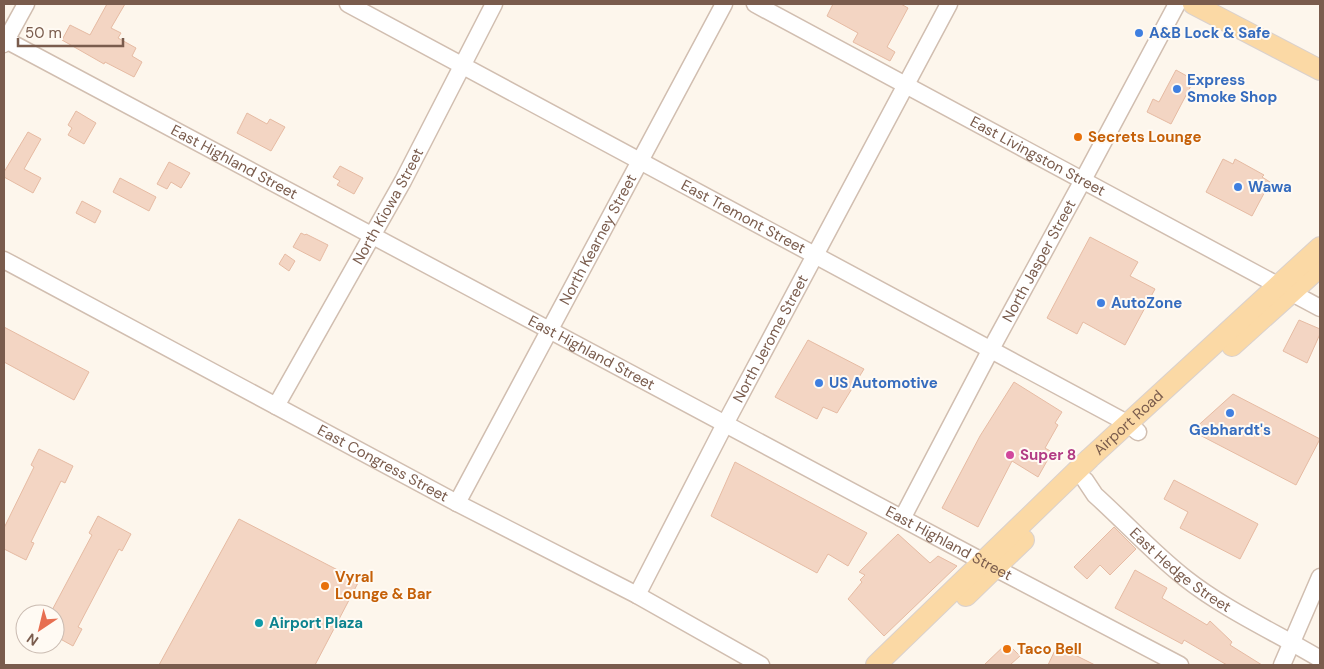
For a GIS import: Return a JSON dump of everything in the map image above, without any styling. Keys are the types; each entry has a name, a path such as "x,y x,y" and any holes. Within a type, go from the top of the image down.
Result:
{"main road":[{"path":"1193,4 1320,70"},
{"name":"Airport Road","path":"895,665 988,565 1133,427 1285,289 1320,247"},
{"name":"Airport Road","path":"1285,289 1320,267"},
{"name":"Airport Road","path":"876,665 1086,480 1133,427"}],"street":[{"path":"4,41 26,4"},
{"name":"East Tremont Street","path":"348,4 991,348 1133,427"},
{"name":"North Kiowa Street","path":"276,406 403,181 494,4"},
{"name":"North Kearney Street","path":"458,503 724,4"},
{"name":"East Livingston Street","path":"755,4 1320,308"},
{"name":"North Jerome Street","path":"636,595 949,4"},
{"name":"North Jasper Street","path":"901,518 1177,4"},
{"name":"East Highland Street","path":"4,41 372,235 988,565 1180,665"},
{"name":"East Congress Street","path":"4,260 458,503 636,595 761,665"},
{"name":"East Hedge Street","path":"1086,480 1095,495 1185,578 1248,619 1292,642"},
{"path":"1282,665 1320,577"},
{"path":"1292,642 1320,659"}],"building":[{"path":"107,4 125,4 111,28 121,33 118,38 136,48 132,56 142,62 134,77 105,62 104,64 62,40 70,25 90,35"},
{"path":"833,4 901,4 908,8 887,47 895,52 890,61 853,42 858,33 827,16"},
{"name":"Express Smoke Shop","path":"1176,70 1194,80 1171,124 1147,112 1153,99 1159,102"},
{"path":"76,111 96,123 84,144 68,135 72,128 68,125"},
{"path":"247,113 267,124 270,119 285,127 271,151 237,133"},
{"path":"28,132 41,139 24,169 41,178 33,193 4,177 4,172"},
{"name":"Wawa","path":"1223,159 1233,164 1235,159 1264,175 1262,177 1270,182 1252,216 1206,192"},
{"path":"169,162 190,173 181,188 171,182 167,189 157,184"},
{"path":"340,166 363,178 354,194 337,185 340,181 333,177"},
{"path":"120,178 156,197 149,211 113,192"},
{"path":"82,201 101,211 95,223 76,213"},
{"path":"301,233 328,245 320,261 293,247"},
{"name":"AutoZone","path":"1090,237 1138,262 1130,276 1155,289 1125,345 1083,322 1077,334 1047,318"},
{"path":"285,254 295,261 289,271 279,264"},
{"path":"1299,320 1320,329 1320,334 1307,363 1283,351"},
{"path":"4,327 89,372 74,400 4,362"},
{"name":"US Automotive","path":"808,340 864,369 837,413 823,407 817,419 775,397"},
{"name":"Super 8","path":"1014,382 1062,412 1055,423 1058,425 1045,448 1052,452 1038,477 1012,461 978,527 942,508 980,436"},
{"path":"1233,394 1320,439 1296,485 1192,431"},
{"path":"39,449 73,466 65,483 61,481 31,542 34,543 26,560 4,549 4,528 34,467 31,465"},
{"path":"735,462 867,533 848,566 828,554 817,573 711,516"},
{"path":"1174,480 1258,524 1240,559 1180,528 1188,512 1164,499"},
{"path":"98,516 131,534 122,551 119,549 78,627 82,629 73,646 65,642 65,604 55,604 92,535 89,533"},
{"name":"Airport Plaza","path":"239,519 359,581 315,665 159,665"},
{"path":"1114,527 1136,549 1110,575 1100,565 1087,579 1074,567"},
{"path":"898,534 930,563 938,556 957,566 884,636 848,599 862,582 860,580 865,575 859,572"},
{"path":"1135,570 1167,588 1162,598 1207,625 1210,621 1232,642 1230,645 1262,665 1227,665 1184,640 1182,644 1115,608"},
{"name":"Taco Bell","path":"1007,643 1020,656 1010,665 984,665"},
{"path":"1057,646 1095,665 1048,665"}],"place":[{"name":"A&B Lock & Safe","path":"1139,33"},
{"name":"Express Smoke Shop","path":"1177,89"},
{"name":"Secrets Lounge","path":"1078,137"},
{"name":"Wawa","path":"1238,187"},
{"name":"AutoZone","path":"1101,303"},
{"name":"US Automotive","path":"819,383"},
{"name":"Gebhardt's","path":"1230,413"},
{"name":"Super 8","path":"1010,455"},
{"name":"Vyral Lounge & Bar","path":"325,586"},
{"name":"Airport Plaza","path":"259,623"},
{"name":"Taco Bell","path":"1007,649"}]}
